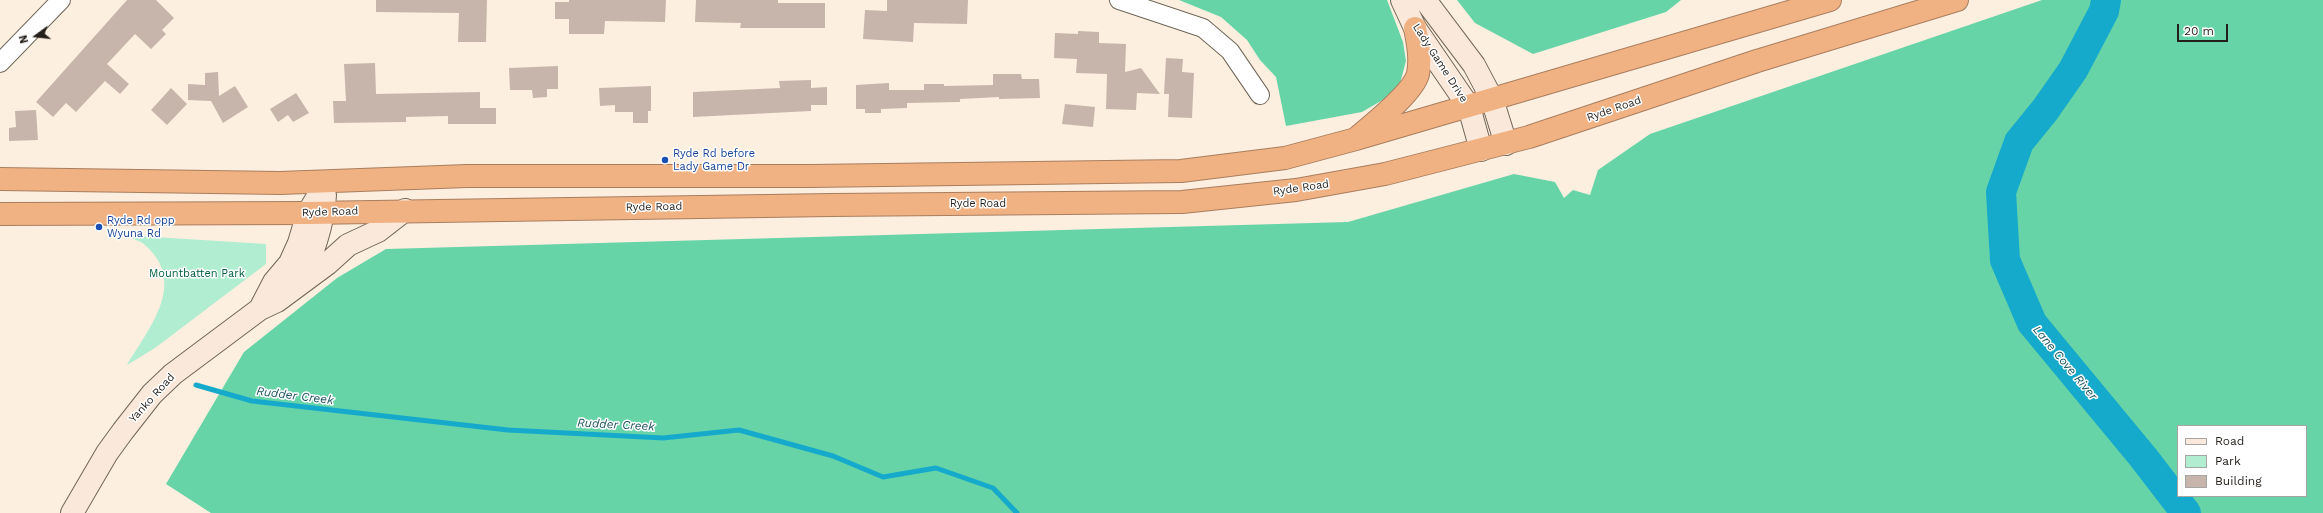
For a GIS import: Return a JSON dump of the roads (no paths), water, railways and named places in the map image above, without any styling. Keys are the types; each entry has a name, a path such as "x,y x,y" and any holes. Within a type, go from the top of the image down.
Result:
{"highway":[{"path":"0,179 326,183 468,176 811,176 1181,171 1285,158 1469,107 1830,0"},
{"name":"Ryde Road","path":"0,214 316,213 405,210 1182,202 1296,190 1385,174 1506,144 1757,61 1957,0"},
{"path":"1356,139 1412,88 1418,74 1419,50 1416,28"}],"main road":[{"name":"Lady Game Drive","path":"1402,0 1416,28 1469,107 1481,150"},
{"name":"Lady Game Drive","path":"1424,0 1474,65 1492,99 1506,144"},
{"name":"Yanko Road","path":"260,309 274,282 290,263 299,243 316,213 326,183"},
{"name":"Yanko Road","path":"72,513 107,453 152,394 195,355 260,309 277,301 327,264 348,244 378,232 405,210"},
{"name":"Yanko Road","path":"300,284 318,242 316,213"}],"street":[{"path":"0,63 61,0"},
{"path":"1119,0 1203,28 1230,51 1260,94"}],"waterway":[{"name":"Lane Cove River","path":"2106,0 2104,11 2073,70 2045,110 2019,142 2001,192 2005,260 2032,323 2143,457 2186,513"},
{"name":"Rudder Creek","path":"196,385 252,401 508,430 663,438 739,430 833,456 883,477 936,468 993,488 1017,513"}],"place":[{"name":"Ryde Rd before Lady Game Dr","path":"665,160"},
{"name":"Ryde Rd opp Wyuna Rd","path":"99,227"}],"park label":[{"name":"Mountbatten Park","path":"197,274"}]}
